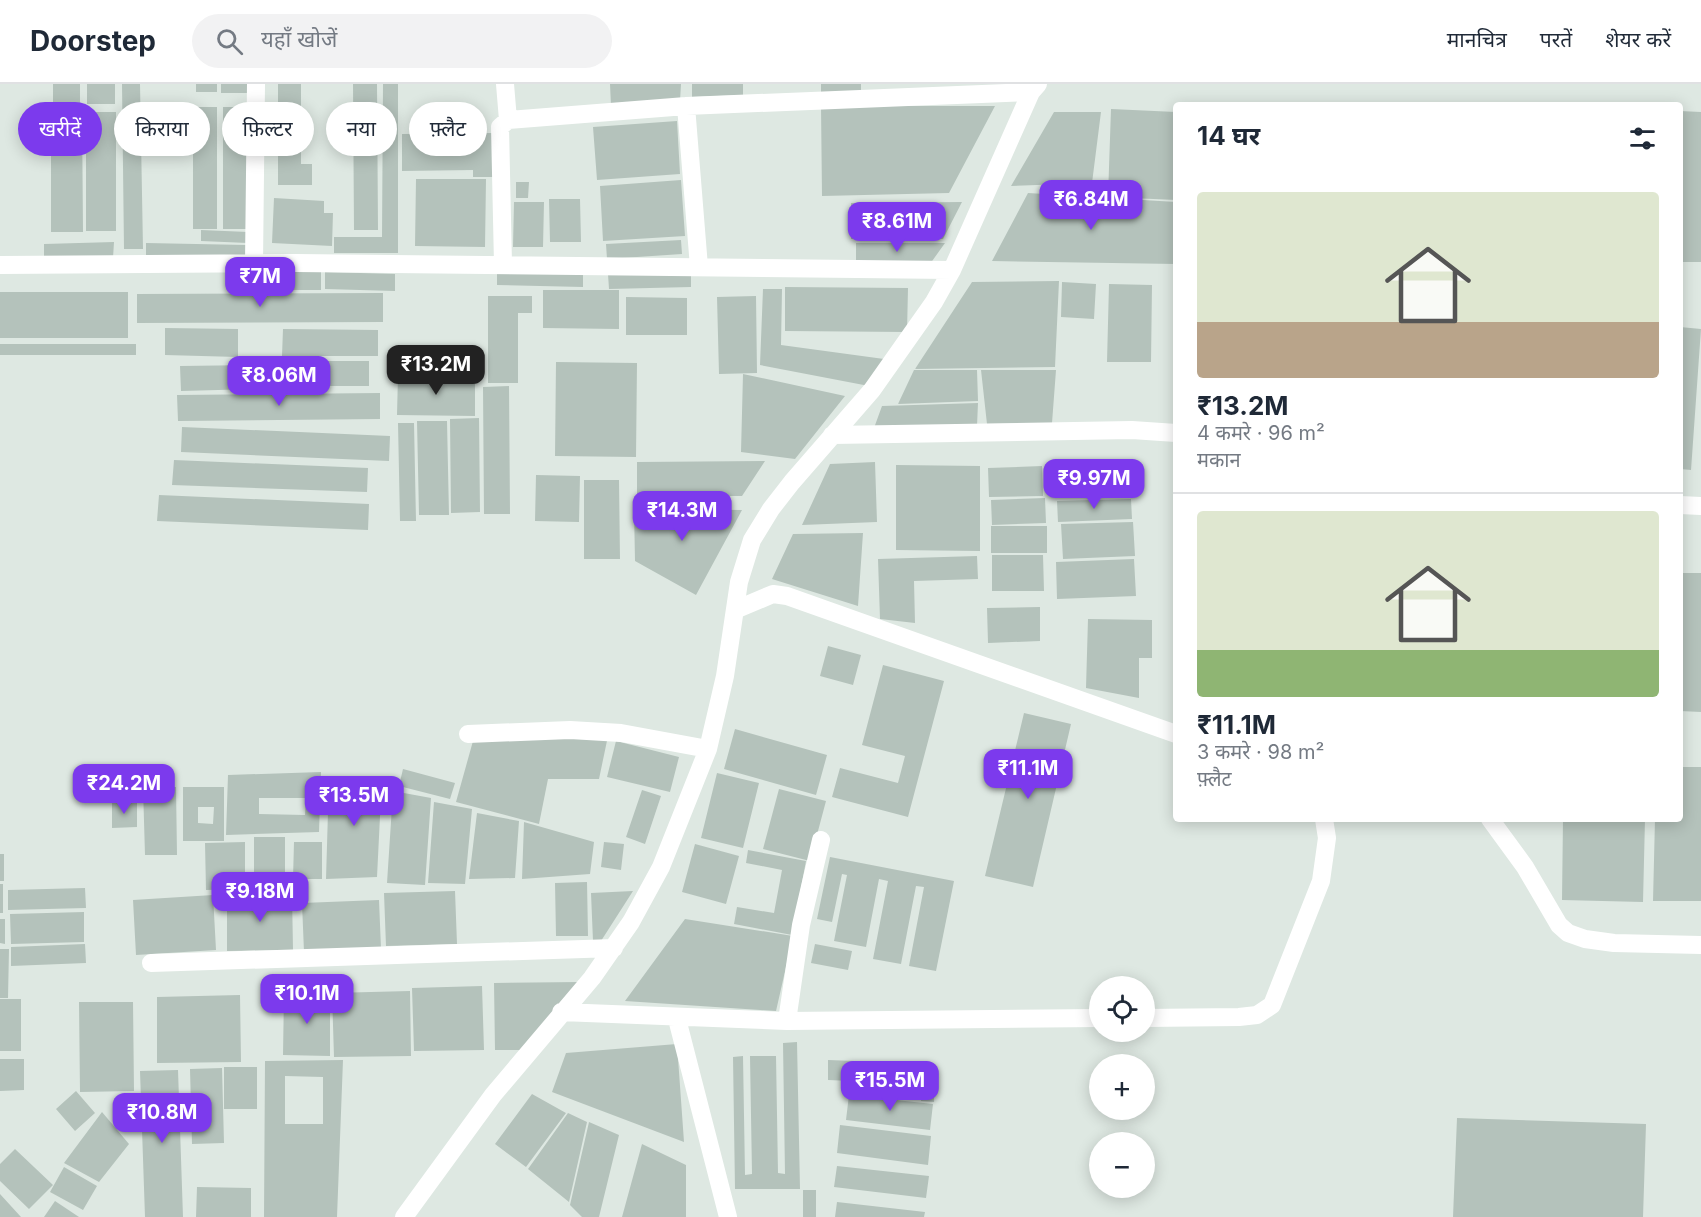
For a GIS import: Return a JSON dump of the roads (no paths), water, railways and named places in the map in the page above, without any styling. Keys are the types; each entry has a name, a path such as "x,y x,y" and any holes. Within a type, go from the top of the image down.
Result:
{"street":[{"path":"254,263 256,84"},
{"path":"505,84 507,120"},
{"path":"404,1217 493,1095 592,978 614,948 661,867 708,749 725,676 743,561 752,540 771,509 872,390 934,302 952,270 1034,88 686,106 507,120 500,127 502,264"},
{"path":"686,106 699,267"},
{"path":"0,265 502,264 952,270"},
{"path":"832,435 1085,430 1173,433"},
{"path":"1683,505 1701,506"},
{"path":"735,610 773,594 787,596 1173,733"},
{"path":"468,734 570,730 621,733 708,749"},
{"path":"1155,1018 1239,1017 1257,1015 1272,1005 1321,881 1327,838 1324,822"},
{"path":"1492,822 1525,867 1559,925 1568,933 1585,939 1614,943 1701,945"},
{"path":"787,1021 801,925 821,840"},
{"path":"151,963 614,948"},
{"path":"561,1012 677,1019 787,1021 1089,1018"},
{"path":"677,1019 728,1217"}]}
